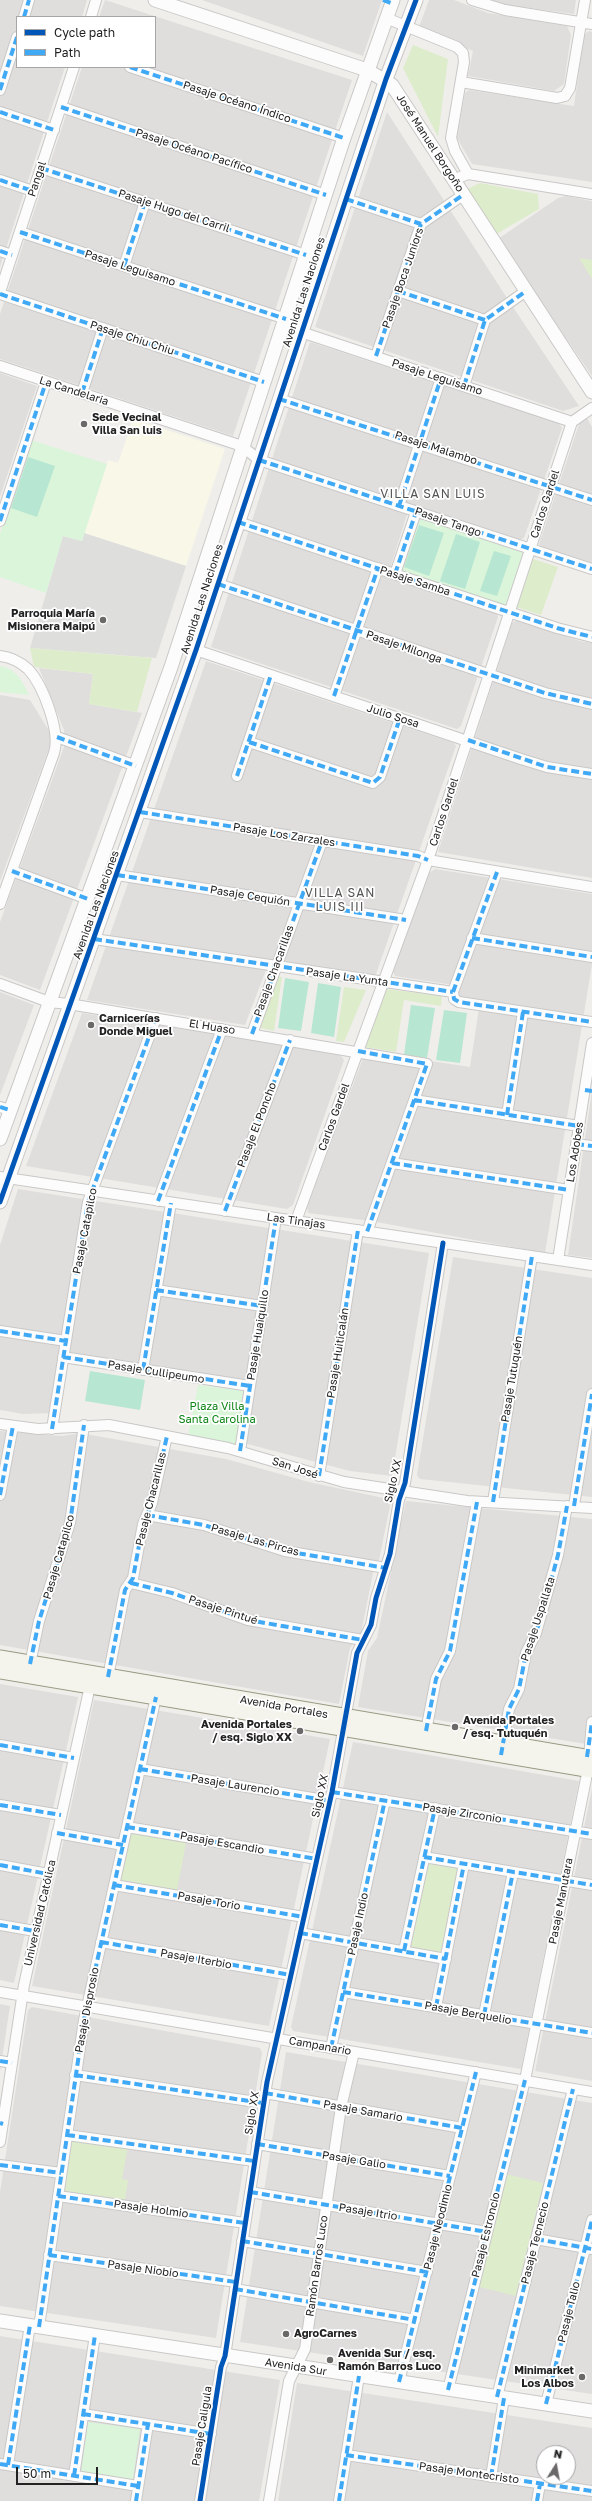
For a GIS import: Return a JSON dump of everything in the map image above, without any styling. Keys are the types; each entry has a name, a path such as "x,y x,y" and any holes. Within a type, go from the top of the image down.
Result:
{"main road":[{"name":"Avenida Portales","path":"0,1658 108,1677 345,1723 426,1731 502,1749"},
{"name":"Avenida Portales","path":"0,1671 156,1697 345,1723 590,1763"}],"street":[{"path":"24,16 29,0"},
{"path":"91,16 96,0"},
{"name":"José Manuel Borgoño","path":"155,0 367,70 386,79 398,92 453,180 592,392"},
{"name":"Avenida Las Naciones","path":"0,1202 4,1178 70,1004 140,812 196,650 386,79 416,0"},
{"path":"472,0 505,10 592,24"},
{"path":"461,82 556,98 566,96 570,88 585,0"},
{"name":"Avenida Las Naciones","path":"0,1139 5,1108 49,1002 88,899 171,667 242,446 286,319 344,138 386,18 389,1"},
{"path":"386,18 460,50 464,58 451,138 455,151 468,174"},
{"path":"0,90 16,41"},
{"name":"Pangal","path":"0,293 74,68"},
{"name":"Pasaje Océano Índico","path":"133,68 344,138"},
{"name":"Pasaje Océano Pacífico","path":"61,107 326,194"},
{"path":"0,112 54,130"},
{"name":"Pasaje Hugo del Carril","path":"41,168 306,255"},
{"path":"453,180 468,174 592,194"},
{"path":"0,180 33,191"},
{"name":"Pasaje Boca Juniors","path":"376,356 421,224 464,195"},
{"path":"346,199 421,224"},
{"path":"124,266 145,202"},
{"name":"Pasaje Leguisamo","path":"20,232 286,319"},
{"path":"0,251 12,255"},
{"path":"398,291 485,320"},
{"path":"464,386 485,320 526,291"},
{"name":"Pasaje Chiu Chiu","path":"0,293 264,382"},
{"path":"82,393 103,328"},
{"name":"Pasaje Leguisamo","path":"302,332 572,422"},
{"name":"La Candelaria","path":"0,366 242,446 259,460"},
{"path":"399,506 441,378"},
{"path":"0,520 46,382"},
{"name":"Pasaje Malambo","path":"279,398 592,500"},
{"path":"572,422 592,408"},
{"name":"Carlos Gardel","path":"296,1221 428,860 572,422"},
{"name":"Pasaje Tango","path":"259,460 530,550 592,569"},
{"path":"394,574 416,512"},
{"name":"Pasaje Samba","path":"238,522 510,612 592,637"},
{"path":"334,696 378,568"},
{"name":"Pasaje Milonga","path":"218,584 489,675 563,698 592,704"},
{"name":"Julio Sosa","path":"196,650 547,767 592,774"},
{"path":"0,656 22,665 35,679 54,723 57,738 54,754 0,904"},
{"path":"237,776 272,675"},
{"path":"249,742 370,782 376,782 400,718"},
{"path":"57,738 136,766"},
{"name":"Pasaje Los Zarzales","path":"140,812 418,856 428,860 592,887"},
{"name":"Pasaje Chacarillas","path":"252,1034 322,841"},
{"path":"12,871 88,899"},
{"path":"496,872 453,992 454,999 459,1002 592,1022"},
{"name":"Pasaje Cequión","path":"117,876 406,920"},
{"path":"472,938 592,957"},
{"name":"Pasaje La Yunta","path":"94,939 453,992"},
{"name":"El Huaso","path":"0,984 49,1002 70,1004 358,1051 427,1064"},
{"path":"507,1115 523,1012"},
{"name":"Pasaje Catapilco","path":"52,1428 91,1191 156,1018"},
{"path":"158,1201 222,1029"},
{"name":"Pasaje El Poncho","path":"224,1211 290,1040"},
{"name":"Los Adobes","path":"558,1260 579,1126 588,1090 592,1043"},
{"name":"Pasaje Huiticalán","path":"319,1476 362,1231 392,1162 427,1064"},
{"path":"414,1100 579,1126"},
{"path":"576,1144 592,1146"},
{"path":"392,1162 569,1190"},
{"name":"Las Tinajas","path":"4,1178 592,1265"},
{"path":"143,1370 171,1203"},
{"name":"Pasaje Huaiquillo","path":"240,1452 276,1218"},
{"name":"Siglo XX","path":"225,2356 264,2098 331,1796 357,1654 371,1625 376,1598 386,1568 402,1491 443,1243"},
{"name":"Pasaje Tutuquén","path":"493,1502 532,1256"},
{"path":"156,1290 262,1306"},
{"path":"0,1331 66,1341"},
{"name":"Pasaje Cullipeumo","path":"63,1357 250,1386"},
{"name":"Pasaje Uspallata","path":"502,1749 509,1709 519,1689 526,1653 536,1633 571,1506 592,1394"},
{"name":"San José","path":"0,1424 52,1428 84,1425 109,1425 240,1452 319,1476 402,1491 477,1502 592,1508"},
{"name":"Pasaje Catapilco","path":"30,1664 38,1626 70,1523 84,1425"},
{"path":"0,1495 13,1426"},
{"name":"Pasaje Chacarillas","path":"108,1677 124,1590 131,1583 143,1524 147,1515 167,1436"},
{"path":"426,1731 436,1679 450,1651 477,1502"},
{"name":"Pasaje Las Pircas","path":"147,1515 204,1525 285,1550 386,1568"},
{"name":"Pasaje Pintué","path":"131,1583 172,1593 248,1620 363,1640"},
{"name":"Universidad Católica","path":"0,2142 1,2123 22,1996 35,1931 90,1686"},
{"name":"Pasaje Disprosio","path":"4,2464 49,2255 87,2006 156,1697"},
{"name":"Pasaje Manutara","path":"525,2080 590,1763 592,1722"},
{"path":"0,1745 74,1758"},
{"name":"Pasaje Laurencio","path":"140,1769 331,1796"},
{"name":"Pasaje Zirconio","path":"331,1796 385,1800 592,1834"},
{"name":"Pasaje Indio","path":"331,2048 385,1800"},
{"path":"0,1805 61,1816"},
{"path":"404,1951 435,1808"},
{"name":"Pasaje Escandio","path":"127,1827 317,1859"},
{"path":"57,1833 123,1845"},
{"path":"424,1857 592,1885"},
{"path":"436,2007 464,1864"},
{"path":"0,1865 48,1874"},
{"path":"484,2015 513,1872"},
{"name":"Pasaje Torio","path":"114,1885 304,1918"},
{"path":"0,1925 35,1931"},
{"path":"300,1933 446,1959"},
{"name":"Pasaje Iterbio","path":"101,1942 291,1975"},
{"name":"Campanario","path":"0,1992 592,2092"},
{"name":"Pasaje Berquelio","path":"343,1992 592,2032"},
{"name":"Ramón Barros Luco","path":"269,2501 287,2389 304,2349 341,2107 354,2052"},
{"path":"0,2061 12,2063"},
{"name":"Pasaje Neodimio","path":"399,2382 476,2072"},
{"name":"Pasaje Samario","path":"76,2075 341,2107 462,2128"},
{"name":"Pasaje Estroncio","path":"448,2390 525,2080"},
{"name":"Pasaje Tecnecio","path":"492,2477 501,2398 536,2239 573,2088"},
{"path":"67,2135 254,2162"},
{"name":"Pasaje Galio","path":"257,2144 450,2176"},
{"path":"0,2164 61,2173"},
{"name":"Pasaje Itrio","path":"250,2192 487,2232"},
{"name":"Pasaje Holmio","path":"58,2196 245,2223"},
{"name":"Pasaje Talio","path":"546,2404 588,2249 592,2220"},
{"path":"536,2239 588,2249"},
{"path":"242,2241 427,2272"},
{"name":"Pasaje Niobio","path":"49,2255 236,2286 311,2302 415,2320"},
{"name":"Avenida Sur","path":"0,2321 592,2411"},
{"path":"74,2476 96,2335"},
{"name":"Pasaje Caligula","path":"200,2501 221,2367 225,2356"},
{"path":"339,2501 359,2376"},
{"path":"84,2414 210,2434"},
{"path":"136,2501 148,2424"},
{"name":"Pasaje Montecristo","path":"346,2455 536,2483"},
{"path":"4,2464 138,2486"},
{"path":"537,2501 540,2485"},
{"name":"Pasaje Montecristo","path":"547,2485 592,2491"}],"shaded area":[{"path":"0,0 87,0 82,16 16,16 16,68 65,68 0,267"},
{"path":"105,0 154,16 99,16"},
{"path":"202,0 382,0 363,56"},
{"path":"429,0 454,0 488,13 567,26 571,35 564,84 554,91 468,76 473,51 419,27"},
{"path":"490,0 576,0 574,14 500,4"},
{"path":"156,17 352,80 233,436 0,359 0,314 82,68 156,68"},
{"path":"589,31 592,32 592,182 472,164 457,138 465,93 469,90 574,106 584,35"},
{"path":"387,112 505,295 579,406 563,411 315,327"},
{"path":"566,196 592,201 592,376 498,239 558,198"},
{"path":"310,342 559,423 562,428 524,538 518,541 410,505 388,575 497,613 498,617 461,726 457,729 211,647"},
{"path":"0,373 37,386 0,497"},
{"path":"587,418 592,427 592,565 542,550 539,544 579,424"},
{"path":"133,419 225,449 186,566 84,533 108,460 118,463"},
{"name":"Parroquia María Misionera Maipú","path":"84,533 186,566 156,658 30,648 63,536 82,541"},
{"path":"517,620 580,641 592,643 592,878 438,852 512,623"},
{"path":"206,661 454,743 456,746 376,974 370,977 269,962 245,1025 87,1000"},
{"path":"39,668 93,674 89,704 142,713 40,990 0,975 0,922 64,747 64,730"},
{"path":"0,695 30,700 51,734 51,743 0,881"},
{"path":"435,869 592,894 592,964 545,1253 371,1221 308,1213 307,1207 363,1058 428,1069 431,1061 470,1067 480,1002 458,997 457,993 460,986 395,976 393,971 429,873"},
{"path":"0,992 34,1005 0,1095"},
{"path":"82,1013 340,1054 344,1060 293,1205 287,1209 26,1166"},
{"path":"592,1090 592,1258 568,1255"},
{"path":"18,1189 429,1253 392,1476 350,1471 244,1443 253,1381 61,1353 52,1413 23,1414 0,1410 0,1245"},
{"path":"453,1257 592,1278 592,1497 420,1479 417,1475"},
{"path":"0,1431 62,1436 80,1433 226,1459 309,1482 388,1499 390,1506 379,1560 373,1573 361,1633 350,1648 339,1704 0,1645"},
{"path":"406,1501 592,1519 592,1745 358,1707 368,1651 377,1638"},
{"path":"0,1684 78,1697 14,1983 0,1980"},
{"path":"94,1700 330,1739 269,2026 32,1986"},
{"path":"353,1742 579,1781 521,2069 293,2031 291,2027"},
{"path":"592,1788 592,2081 535,2071"},
{"path":"0,2004 10,2006 0,2072"},
{"path":"32,2007 260,2048 262,2053 216,2338 0,2306 0,2192 28,2010"},
{"path":"286,2052 592,2103 592,2394 240,2342"},
{"path":"0,2336 280,2380 259,2501 0,2501"},
{"path":"297,2383 592,2428 592,2501 278,2501"}],"green space":[{"path":"413,45 448,59 438,137 403,68"},
{"path":"480,183 538,194 539,209 493,236 465,190"},
{"path":"579,258 592,260 592,279"},
{"path":"31,440 107,464 82,541 63,536 46,593 0,577 0,534"},
{"path":"28,457 55,466 37,517 11,508"},
{"path":"418,517 524,553 505,607 400,572"},
{"path":"419,525 444,533 429,576 404,567"},
{"path":"456,534 480,542 465,589 440,581"},
{"path":"494,551 511,556 497,596 480,591"},
{"path":"533,559 558,567 541,615 516,607"},
{"path":"30,648 152,658 137,712 89,704 93,674 34,667"},
{"path":"0,666 6,667 18,676 29,695 0,692"},
{"path":"276,976 282,977 274,1031 257,1027"},
{"path":"285,978 309,982 301,1031 278,1028"},
{"path":"318,983 341,987 334,1037 311,1033"},
{"path":"344,987 366,990 344,1042 336,1041"},
{"path":"386,989 442,996 441,1006 404,1000 396,1052 364,1047"},
{"path":"411,1005 435,1008 427,1058 404,1055"},
{"path":"444,1010 467,1013 460,1063 436,1060"},
{"path":"90,1371 145,1380 140,1410 85,1401"},
{"name":"Plaza Villa Santa Carolina","path":"198,1385 245,1391 236,1446 188,1436"},
{"path":"129,1832 186,1843 177,1890 120,1880"},
{"path":"427,1862 459,1868 443,1953 411,1947"},
{"path":"71,2139 128,2147 122,2179 128,2180 125,2200 63,2192"},
{"path":"506,2174 543,2183 516,2296 479,2287"},
{"path":"88,2422 140,2429 133,2480 81,2473"}],"marked path":[{"path":"24,16 29,0"},
{"path":"383,0 391,3"},
{"path":"0,90 16,40"},
{"path":"133,68 344,138"},
{"path":"61,107 326,195"},
{"path":"0,112 54,130"},
{"path":"41,168 306,255"},
{"path":"0,180 33,191"},
{"path":"376,356 421,224 463,195"},
{"path":"346,199 421,224"},
{"path":"124,266 145,202"},
{"path":"20,232 286,319"},
{"path":"0,251 12,255"},
{"path":"398,291 485,320"},
{"path":"464,386 485,320 526,291"},
{"path":"0,294 264,382"},
{"path":"82,393 103,328"},
{"path":"399,506 441,378"},
{"path":"0,521 46,382"},
{"path":"279,399 592,500"},
{"path":"259,460 592,569"},
{"path":"395,574 416,512"},
{"path":"238,522 557,628 592,637"},
{"path":"334,696 378,568"},
{"path":"218,584 545,693 592,704"},
{"path":"237,776 271,675"},
{"path":"249,742 373,783 380,777 400,718"},
{"path":"57,737 136,766"},
{"path":"468,740 547,767 592,774"},
{"path":"140,812 418,856 428,860"},
{"path":"252,1034 322,841"},
{"path":"12,871 88,899"},
{"path":"497,872 453,992 454,999 459,1002 592,1022"},
{"path":"117,875 406,920"},
{"path":"472,938 592,957"},
{"path":"94,939 453,992"},
{"path":"507,1115 523,1012"},
{"path":"52,1429 88,1202 156,1018"},
{"path":"158,1201 222,1029"},
{"path":"225,1211 290,1040"},
{"path":"358,1051 427,1064 367,1232"},
{"path":"585,1090 592,1091"},
{"path":"414,1100 579,1126"},
{"path":"0,1107 10,1110"},
{"path":"576,1144 592,1146"},
{"path":"392,1163 569,1190"},
{"path":"143,1370 171,1203"},
{"path":"240,1451 276,1218"},
{"path":"319,1476 358,1230"},
{"path":"493,1502 532,1256"},
{"path":"156,1290 262,1306"},
{"path":"0,1331 66,1341"},
{"path":"63,1357 250,1386"},
{"path":"574,1506 592,1394"},
{"path":"30,1664 39,1621 70,1523 84,1425"},
{"path":"0,1495 13,1426"},
{"path":"108,1677 125,1590 133,1578 143,1524 152,1503 167,1436"},
{"path":"426,1731 436,1679 450,1651 477,1502"},
{"path":"501,1755 509,1709 519,1689 526,1653 540,1622 558,1555 567,1506"},
{"path":"147,1515 204,1525 285,1551 386,1568"},
{"path":"131,1583 172,1593 248,1620 363,1640"},
{"path":"39,2327 84,2020 156,1697"},
{"path":"587,1757 592,1722"},
{"path":"0,1745 74,1758"},
{"path":"140,1769 330,1801"},
{"path":"332,1792 592,1834"},
{"path":"331,2048 385,1800"},
{"path":"0,1805 61,1815"},
{"path":"404,1951 435,1808"},
{"path":"127,1827 317,1859"},
{"path":"57,1833 123,1845"},
{"path":"424,1857 592,1885"},
{"path":"436,2007 464,1864"},
{"path":"0,1865 48,1874"},
{"path":"484,2015 513,1872"},
{"path":"114,1885 304,1917"},
{"path":"0,1925 35,1931"},
{"path":"300,1933 446,1959"},
{"path":"101,1942 291,1975"},
{"path":"343,1992 592,2033"},
{"path":"0,2061 12,2063"},
{"path":"399,2382 476,2072"},
{"path":"75,2075 263,2103"},
{"path":"448,2390 525,2080"},
{"path":"497,2397 573,2089"},
{"path":"265,2093 462,2128"},
{"path":"67,2135 254,2161"},
{"path":"257,2144 450,2176"},
{"path":"0,2165 61,2173"},
{"path":"250,2192 487,2232"},
{"path":"58,2196 245,2223"},
{"path":"546,2404 592,2220"},
{"path":"536,2239 592,2249"},
{"path":"242,2241 427,2272"},
{"path":"49,2255 236,2282"},
{"path":"235,2289 415,2320"},
{"path":"8,2465 30,2325"},
{"path":"74,2476 95,2335"},
{"path":"339,2501 359,2376"},
{"path":"491,2477 504,2398"},
{"path":"83,2414 211,2434"},
{"path":"136,2501 148,2424"},
{"path":"346,2455 592,2491"},
{"path":"0,2464 138,2486"},
{"path":"537,2501 540,2485"}],"cycle path":[{"path":"0,1202 196,650 386,79 416,0"},
{"path":"200,2501 221,2367 225,2356 267,2082 332,1792 357,1653 371,1625 376,1598 390,1554 399,1500 405,1483 443,1243"}],"place":[{"name":"Sede Vecinal Villa San luis","path":"84,424"},
{"name":"Parroquia María Misionera Maipú","path":"103,620"},
{"name":"Carnicerías Donde Miguel","path":"91,1025"},
{"name":"Avenida Portales / esq. Tutuquén","path":"455,1727"},
{"name":"Avenida Portales / esq. Siglo XX","path":"300,1731"},
{"name":"AgroCarnes","path":"286,2334"},
{"name":"Avenida Sur / esq. Ramón Barros Luco","path":"330,2360"},
{"name":"Minimarket Los Albos","path":"582,2377"}],"district":[{"name":"VILLA SAN LUIS","path":"433,494"},
{"name":"VILLA SAN LUIS III","path":"340,900"}]}
